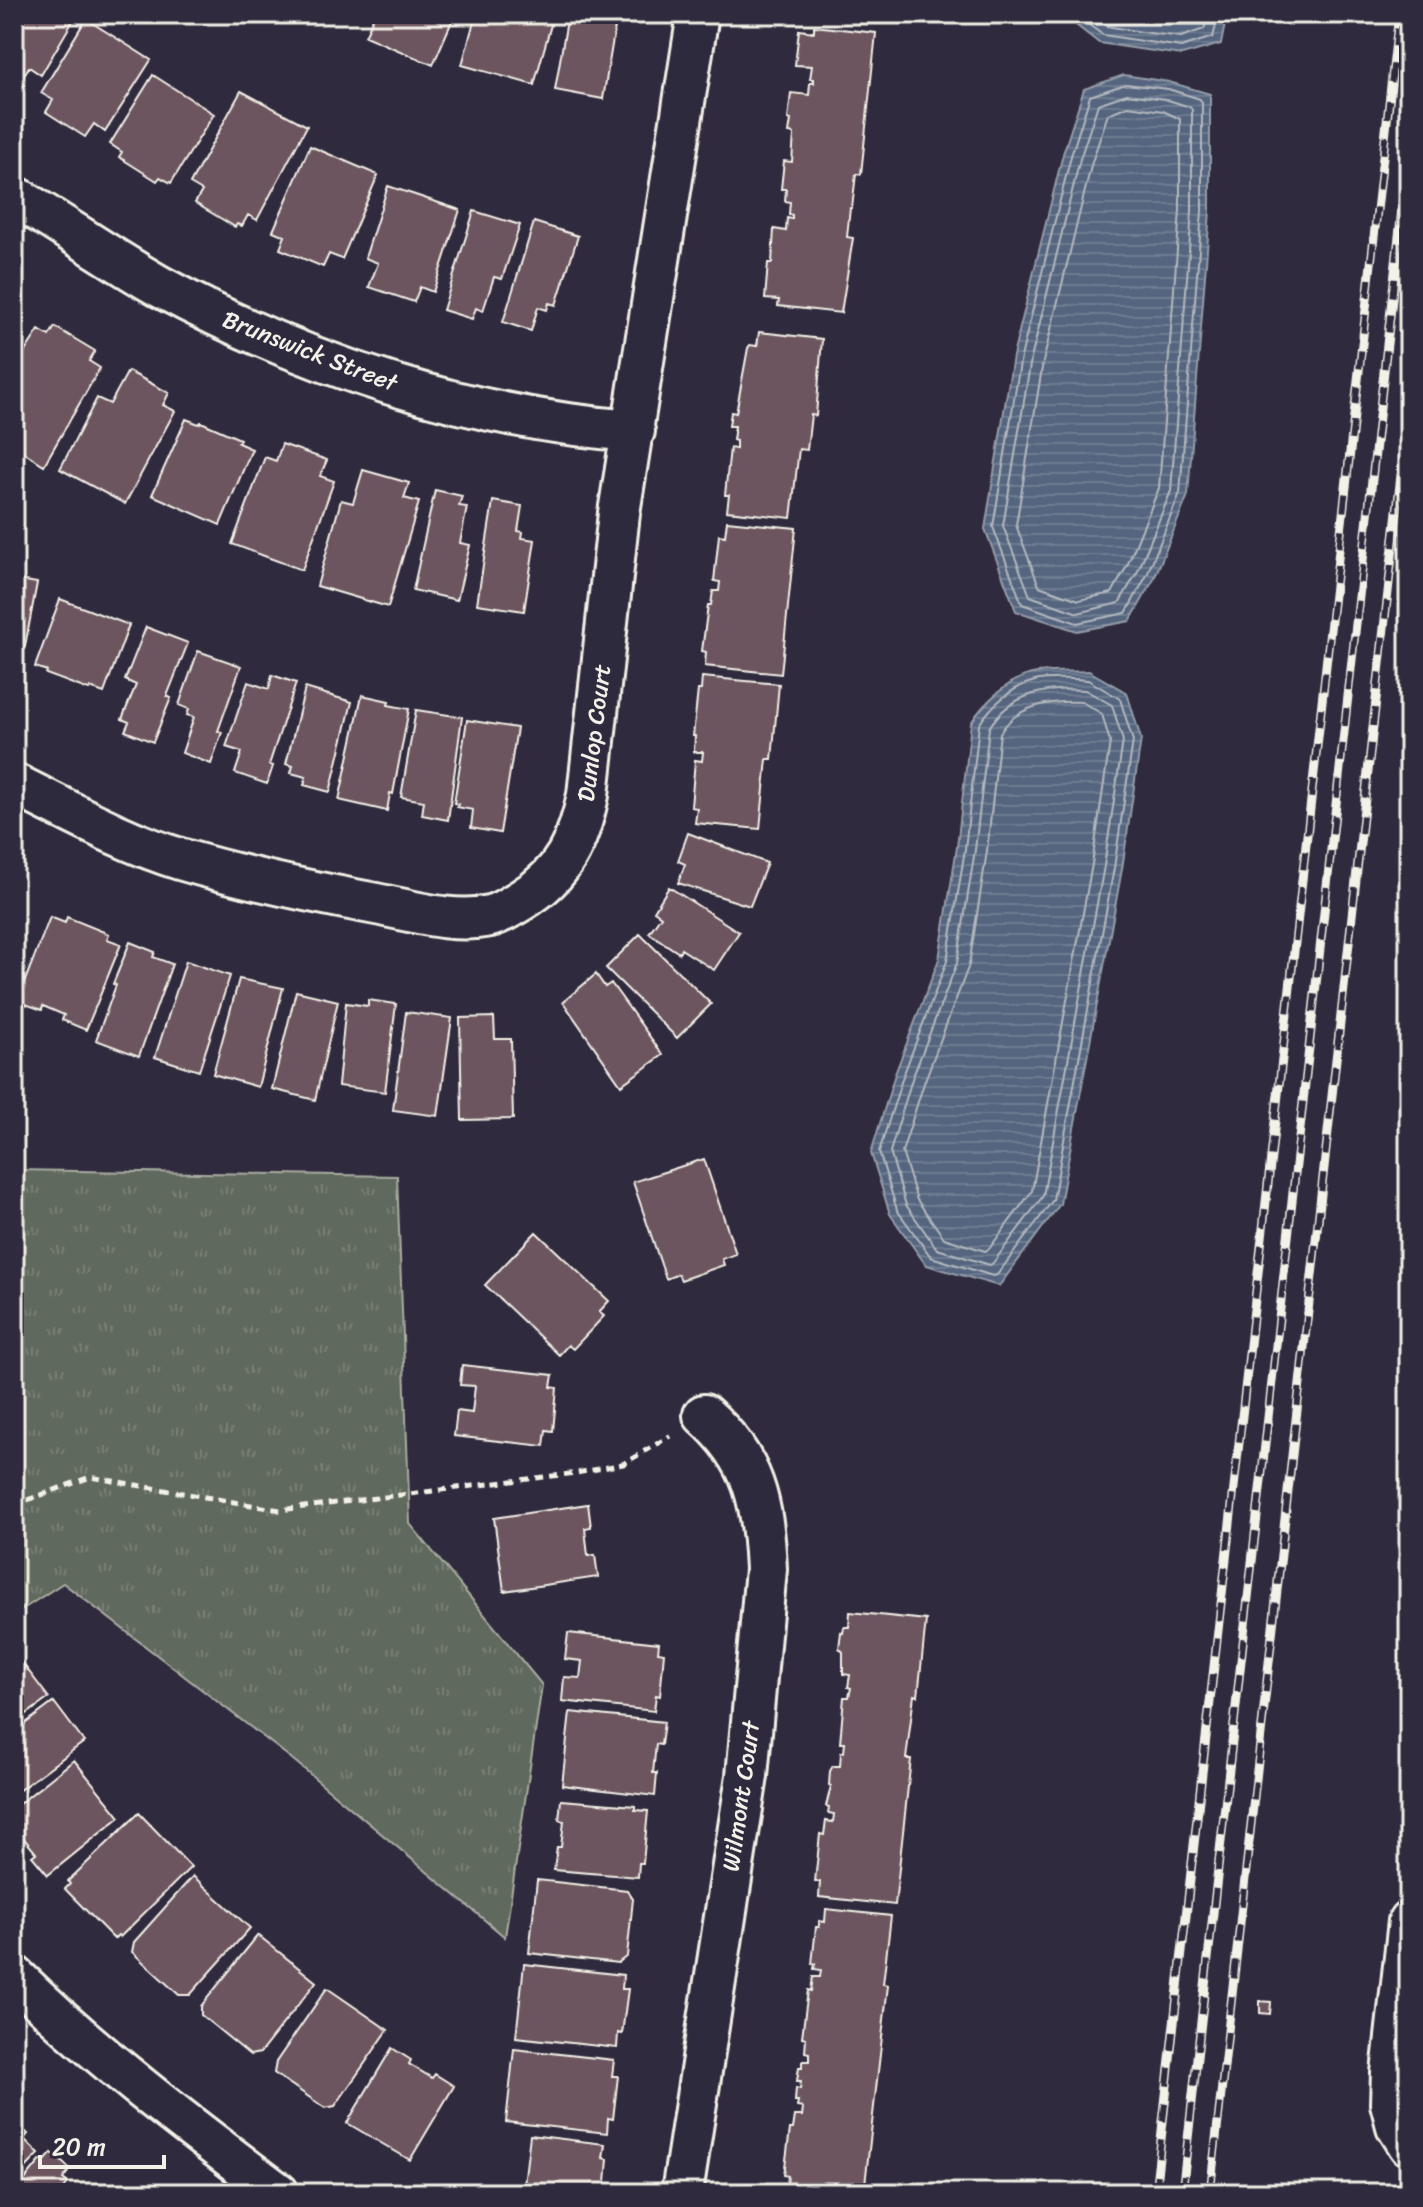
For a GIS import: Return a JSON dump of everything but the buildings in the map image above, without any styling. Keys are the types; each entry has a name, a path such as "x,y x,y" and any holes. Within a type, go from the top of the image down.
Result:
{"street":[{"name":"Dunlop Court","path":"14,784 87,820 179,858 331,896 449,918 490,916 533,893 555,875 570,855 582,826 588,795 619,513 698,14"},
{"name":"Brunswick Street","path":"14,196 158,285 235,324 315,358 398,386 488,411 575,427 634,431"},
{"name":"Wilmont Court","path":"682,2193 747,1776 766,1569 755,1484 719,1428 704,1415"},
{"path":"1409,1921 1391,2103 1397,2126 1409,2145"},
{"path":"14,1976 54,2016 139,2086 278,2193"}],"path":[{"path":"14,1505 90,1477 280,1510 577,1473 623,1464 704,1415"}],"green space":[{"path":"14,1170 397,1176 410,1524 542,1685 505,1937 292,1759 63,1583 14,1615"}],"water":[{"path":"1076,14 1227,14 1221,44 1182,55 1099,43 1076,25"},
{"path":"1124,75 1169,82 1210,94 1210,211 1188,495 1154,579 1130,621 1077,631 1016,611 985,529 1013,356 1063,154 1084,89"},
{"path":"1089,671 1127,693 1141,739 1122,869 1060,1204 999,1286 926,1265 890,1214 871,1153 895,1074 939,959 957,847 971,723 991,699 1027,675"}],"railway":[{"path":"1155,2193 1399,14"},
{"path":"1182,2193 1409,146"},
{"path":"1210,2193 1409,403"}]}
